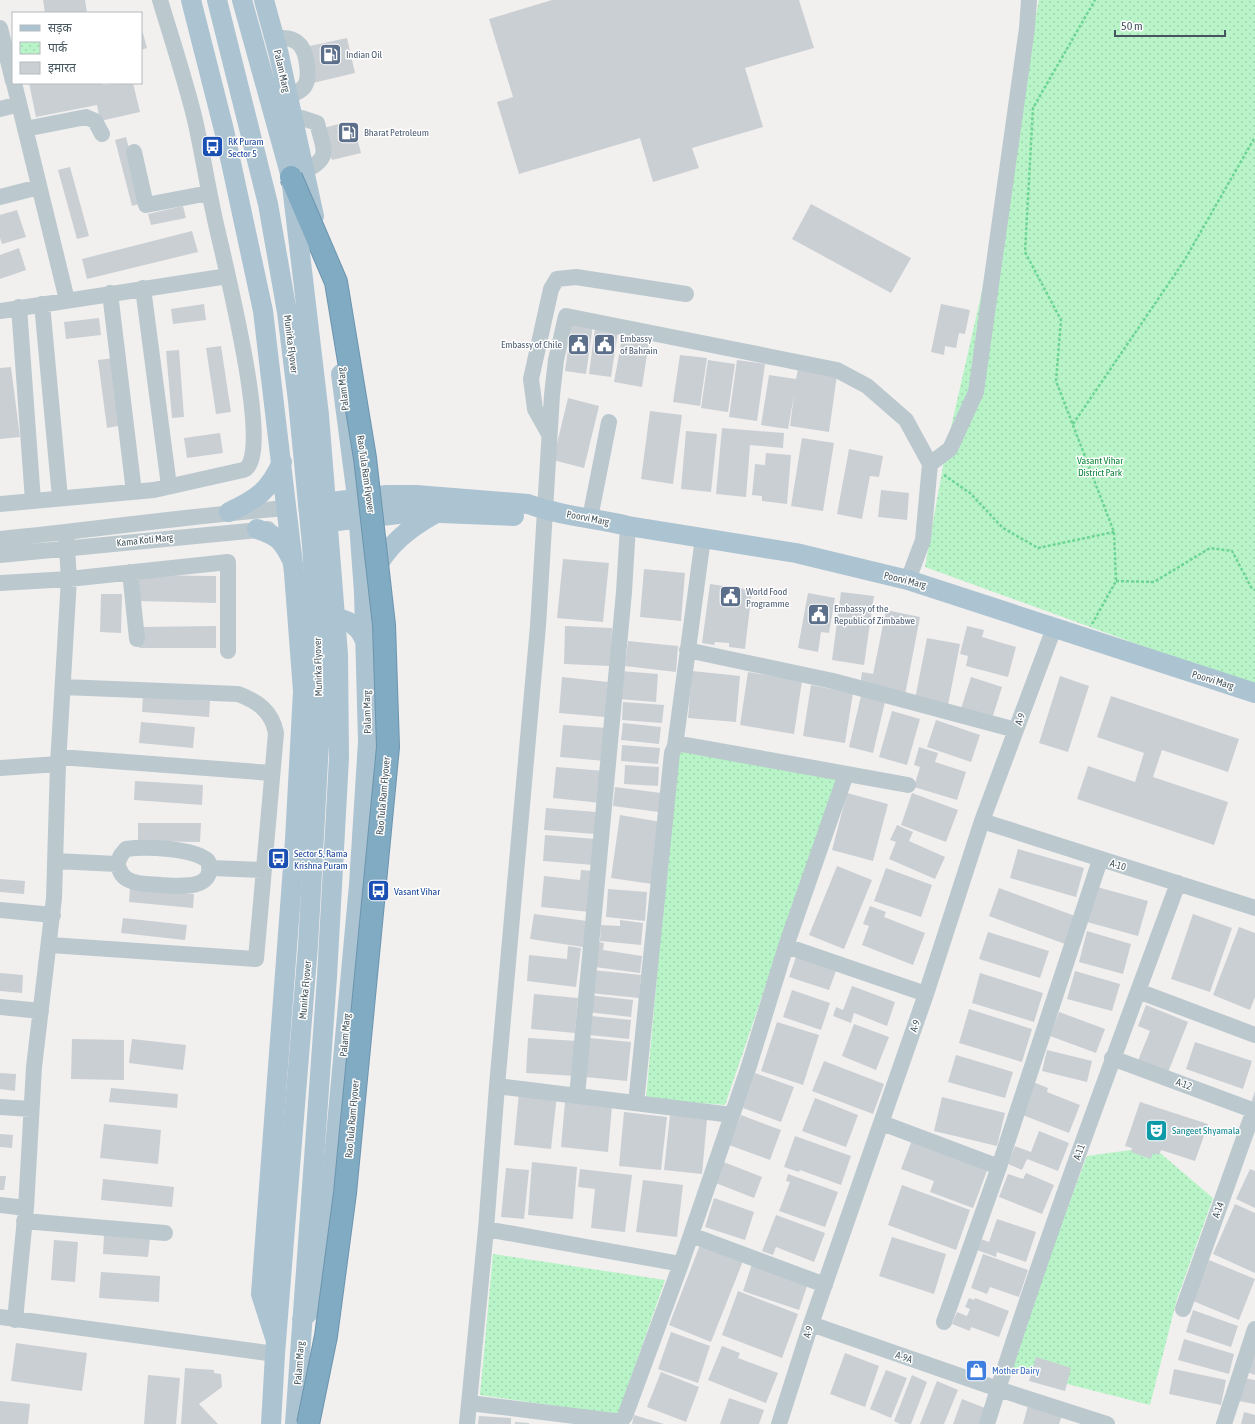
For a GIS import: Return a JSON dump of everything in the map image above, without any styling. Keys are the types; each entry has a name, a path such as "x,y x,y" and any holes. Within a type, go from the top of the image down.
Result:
{"highway":[{"name":"Rao Tula Ram Flyover","path":"298,174 336,282 365,458 384,625 388,747 345,1193 326,1336 308,1424"}],"main road":[{"path":"191,0 224,130 263,311 293,561 303,691 295,840 261,1294 275,1347 272,1424"},
{"name":"Munirka Flyover","path":"217,0 268,204 286,312 298,401 312,544 318,656 319,743 308,946 275,1347"},
{"name":"Munirka Flyover","path":"242,0 298,174 338,654 339,758 327,977 302,1319"},
{"name":"Palam Marg","path":"264,0 293,118 298,174 333,302 359,518 366,641 368,742 360,872 322,1291 321,1298 302,1319 295,1424"},
{"path":"229,512 254,501 268,486 282,462"},
{"name":"Poorvi Marg","path":"288,517 356,497 387,494 528,504 545,510 628,526 796,553 908,580 934,587 1084,638 1255,693"},
{"path":"288,517 359,518 416,512 527,517 545,510"},
{"path":"364,592 388,550 404,533 437,512"},
{"path":"257,529 273,534 282,542 293,561"},
{"path":"299,644 306,626 316,619 329,617 343,619 356,624 366,641"}],"street":[{"path":"0,504 134,492 243,470 248,468 252,462 254,449 253,412 242,336 209,193 194,119 160,0"},
{"path":"930,464 950,449 976,392 1027,28 1029,0"},
{"path":"0,28 12,78"},
{"path":"14,84 67,300"},
{"path":"0,109 19,104"},
{"path":"25,129 86,117 95,121 102,134"},
{"path":"134,152 146,204 209,193"},
{"path":"0,197 39,187"},
{"path":"0,311 228,276"},
{"path":"549,434 535,410 531,378 551,289 557,279 576,277 686,294"},
{"path":"143,288 169,486"},
{"path":"110,293 134,492"},
{"path":"42,304 60,498"},
{"path":"19,307 33,501"},
{"path":"467,1424 486,1229 497,1086 538,626 549,434 554,377 566,316 838,370 867,386 906,420 930,464 923,540 908,580"},
{"path":"590,518 609,422"},
{"name":"Kama Koti Marg","path":"0,539 66,533 229,512 288,517"},
{"name":"Kama Koti Marg","path":"0,555 66,550 124,542 257,529 288,517"},
{"path":"577,1096 624,600 628,526"},
{"path":"66,533 69,579 58,761 53,915 34,1067 25,1215 8,1318 275,1347"},
{"path":"636,1103 672,753 675,746 703,538"},
{"path":"0,583 69,579 228,562 228,651"},
{"path":"130,572 137,639"},
{"name":"A-9","path":"779,1424 811,1324 926,994 982,821 1054,628"},
{"path":"687,650 833,681 1016,730"},
{"path":"50,945 256,959 275,730 272,718 264,708 253,700 238,694 63,687"},
{"path":"675,746 681,744 908,785"},
{"path":"0,768 58,761 272,773"},
{"path":"469,1403 615,1421 624,1419 682,1264 749,1066 786,946 846,774"},
{"name":"A-10","path":"982,821 1100,860 1255,908"},
{"path":"139,847 196,853 208,861 211,868 208,875 201,883 189,887 137,883 126,879 122,875 117,864 121,855 126,849 139,847"},
{"path":"944,1322 999,1168 1100,860"},
{"path":"55,861 117,864"},
{"path":"211,868 264,870"},
{"name":"A-11","path":"987,1424 1012,1344 1112,1058 1178,883"},
{"path":"0,910 53,915"},
{"path":"786,946 926,994"},
{"path":"1138,991 1255,1035"},
{"path":"0,1007 41,1011"},
{"name":"A-12","path":"1112,1058 1254,1111"},
{"path":"497,1086 732,1114"},
{"path":"0,1106 31,1110"},
{"name":"A-14","path":"1183,1309 1254,1111"},
{"path":"882,1123 999,1168"},
{"path":"0,1205 25,1215 165,1233"},
{"path":"486,1229 682,1264"},
{"path":"691,1235 825,1284"},
{"name":"A-9A","path":"811,1324 998,1389 1107,1424"},
{"path":"1224,1424 1255,1329"}],"path":[{"path":"1084,638 1116,580 1114,532 1056,381 1062,320 1025,252 1033,108 1095,0"},
{"path":"1072,424 1184,261 1255,136"},
{"path":"930,464 970,493 1003,528 1038,548 1114,532"},
{"path":"1116,580 1154,582 1210,548 1232,551 1251,587 1255,590"}],"green space":[{"name":"Vasant Vihar District Park","path":"1039,0 1255,0 1255,684 1211,671 925,567 946,449 980,300"},
{"path":"677,750 839,779 725,1105 646,1099"},
{"path":"1153,1147 1213,1198 1177,1299 1150,1405 1012,1370 1047,1262 1087,1156"},
{"path":"493,1254 665,1280 618,1415 480,1395"}],"building":[{"path":"43,0 85,0 87,12 45,12"},
{"path":"552,0 799,0 814,48 745,68 763,127 692,148 699,168 653,182 640,138 519,174 497,102 513,97 489,19"},
{"path":"142,30 147,48 142,50"},
{"path":"347,38 355,73 313,83 305,47"},
{"path":"29,84 133,84 140,112 100,121 97,105 36,117"},
{"path":"346,122 348,130 355,129 361,153 332,160 320,129"},
{"path":"126,137 143,203 132,206 115,140"},
{"path":"70,167 89,236 77,239 58,170"},
{"path":"811,204 911,258 891,293 792,239"},
{"path":"183,206 186,218 151,225 148,214"},
{"path":"17,210 26,237 2,244 0,238 0,215"},
{"path":"192,231 198,252 87,279 82,259"},
{"path":"19,248 26,270 0,279 0,255"},
{"path":"204,304 206,320 173,324 171,309"},
{"path":"941,304 970,310 965,334 959,333 956,348 945,346 944,355 931,352"},
{"path":"99,318 101,335 66,339 64,322"},
{"path":"572,322 593,325 586,374 565,371"},
{"path":"595,328 618,332 611,377 589,374"},
{"path":"622,338 649,342 642,387 614,382"},
{"path":"221,346 231,412 216,414 206,348"},
{"path":"179,350 184,417 172,418 166,351"},
{"path":"680,355 707,358 700,406 673,402"},
{"path":"114,358 123,425 107,428 98,360"},
{"path":"708,360 735,364 728,412 701,408"},
{"path":"737,360 765,364 757,421 729,417"},
{"path":"11,367 20,437 0,439 0,368"},
{"path":"798,369 837,375 829,432 790,426 794,395 788,429 761,425 769,375 796,379"},
{"path":"568,398 599,406 584,468 553,460"},
{"path":"650,411 682,415 673,484 641,479"},
{"path":"722,428 784,433 783,448 750,445 746,497 716,494"},
{"path":"686,431 717,434 711,492 681,489"},
{"path":"220,433 223,453 187,458 184,438"},
{"path":"802,438 834,443 823,511 791,506"},
{"path":"849,449 883,456 879,477 870,476 862,519 837,514"},
{"path":"766,453 791,455 787,504 762,501 762,496 752,495 755,464 765,465"},
{"path":"881,490 909,493 907,520 878,517"},
{"path":"563,559 609,563 603,622 557,618"},
{"path":"644,569 685,573 681,621 640,617"},
{"path":"138,575 216,576 216,603 138,601"},
{"path":"710,584 752,590 745,649 729,647 729,643 715,642 714,645 702,643"},
{"path":"841,592 874,596 864,665 832,660"},
{"path":"808,593 835,598 829,633 821,632 818,652 798,648"},
{"path":"101,594 122,594 121,633 100,632"},
{"path":"886,610 920,617 905,695 860,686 862,672 873,674"},
{"path":"216,626 216,648 139,648 139,627"},
{"path":"565,626 612,628 611,666 564,664"},
{"path":"967,626 984,630 982,637 1016,647 1008,677 966,666 968,656 960,654"},
{"path":"927,638 960,644 948,705 915,699"},
{"path":"628,641 678,646 676,672 625,666"},
{"path":"621,671 658,674 656,702 619,699"},
{"path":"692,671 740,676 736,722 688,718"},
{"path":"748,672 802,681 794,734 740,725"},
{"path":"1060,676 1089,686 1068,752 1039,743"},
{"path":"562,677 608,682 605,717 559,713"},
{"path":"971,677 1002,687 991,722 960,712"},
{"path":"811,685 853,693 845,743 803,736"},
{"path":"143,696 210,701 209,717 142,712"},
{"path":"861,696 885,702 873,753 849,747"},
{"path":"1111,696 1239,739 1228,772 1162,750 1153,777 1228,802 1214,845 1077,799 1088,766 1135,782 1144,753 1097,737"},
{"path":"623,702 664,705 662,723 622,720"},
{"path":"892,711 920,719 907,765 879,757"},
{"path":"936,720 980,735 971,762 927,747"},
{"path":"141,722 195,727 193,748 139,743"},
{"path":"623,723 661,727 659,744 621,740"},
{"path":"563,725 608,728 605,761 560,757"},
{"path":"622,745 660,748 658,764 621,761"},
{"path":"919,747 938,753 935,762 966,772 957,800 914,787 920,767 914,765"},
{"path":"625,765 659,767 658,786 624,784"},
{"path":"556,767 604,771 601,803 553,798"},
{"path":"135,781 203,785 202,805 134,800"},
{"path":"615,787 661,793 659,812 613,806"},
{"path":"847,793 888,804 873,861 832,850"},
{"path":"912,793 958,810 946,842 901,825"},
{"path":"546,808 596,812 595,834 544,830"},
{"path":"620,815 661,822 652,884 611,878"},
{"path":"138,823 201,823 200,842 138,841"},
{"path":"897,825 913,832 909,841 945,857 935,879 889,859 896,842 890,840"},
{"path":"545,835 596,839 594,865 543,861"},
{"path":"1018,849 1084,868 1076,897 1010,878"},
{"path":"837,866 872,880 844,949 809,935"},
{"path":"886,868 932,885 921,917 874,901"},
{"path":"581,870 594,871 590,912 541,907 544,876 580,880"},
{"path":"0,879 25,881 24,894 0,892"},
{"path":"1097,887 1148,901 1138,936 1087,922"},
{"path":"130,888 194,894 193,908 129,902"},
{"path":"999,888 1075,916 1065,944 989,916"},
{"path":"608,889 647,892 645,921 606,917"},
{"path":"870,906 886,912 884,917 925,933 913,965 862,945 869,926 863,924"},
{"path":"534,914 587,921 583,947 530,939"},
{"path":"1193,914 1232,928 1210,992 1171,979"},
{"path":"123,918 187,925 185,940 121,933"},
{"path":"620,920 643,923 641,945 600,941 601,925 620,926"},
{"path":"1239,927 1255,933 1255,997 1250,1010 1213,995"},
{"path":"1087,931 1131,944 1123,974 1079,962"},
{"path":"988,932 1049,951 1040,978 979,959"},
{"path":"599,942 604,943 603,950 642,956 640,973 595,967"},
{"path":"568,946 581,948 576,987 527,981 529,955 567,959"},
{"path":"796,957 836,971 829,990 789,977"},
{"path":"592,970 641,975 639,998 590,993"},
{"path":"1075,971 1120,984 1112,1011 1067,999"},
{"path":"0,973 23,975 22,993 0,991"},
{"path":"980,973 1043,993 1034,1022 972,1003"},
{"path":"852,986 895,1002 887,1026 854,1013 851,1023 833,1016 836,1007 843,1010"},
{"path":"792,990 830,1003 821,1030 783,1017"},
{"path":"534,994 578,998 575,1033 531,1029"},
{"path":"588,995 633,1000 631,1017 587,1012"},
{"path":"1146,1005 1188,1022 1167,1075 1137,1063 1150,1031 1138,1026"},
{"path":"969,1009 1032,1029 1022,1062 959,1043"},
{"path":"1059,1012 1105,1029 1096,1053 1050,1036"},
{"path":"591,1016 631,1020 629,1039 589,1035"},
{"path":"777,1022 819,1035 803,1085 761,1071"},
{"path":"854,1024 889,1037 876,1070 842,1056"},
{"path":"528,1038 578,1041 576,1076 526,1073"},
{"path":"589,1038 631,1042 627,1081 585,1077"},
{"path":"72,1039 124,1040 124,1080 71,1079"},
{"path":"132,1039 186,1045 183,1070 129,1063"},
{"path":"1195,1042 1252,1061 1243,1089 1186,1069"},
{"path":"1047,1050 1092,1061 1087,1082 1042,1071"},
{"path":"956,1055 1013,1072 1005,1098 948,1082"},
{"path":"824,1061 884,1084 873,1114 812,1091"},
{"path":"0,1073 16,1074 15,1091 0,1089"},
{"path":"755,1073 794,1087 781,1122 743,1108"},
{"path":"1033,1082 1048,1088 1047,1092 1080,1105 1069,1133 1020,1114"},
{"path":"111,1088 178,1094 177,1108 109,1102"},
{"path":"1255,1091 1255,1104 1251,1103"},
{"path":"519,1092 557,1095 551,1149 514,1145"},
{"path":"942,1097 1005,1113 997,1146 934,1131"},
{"path":"815,1098 858,1115 846,1147 802,1131"},
{"path":"565,1102 612,1106 608,1152 561,1147"},
{"path":"1140,1102 1208,1124 1195,1161 1161,1150 1159,1155 1153,1153 1151,1159 1131,1152 1132,1148 1125,1146"},
{"path":"624,1112 667,1117 661,1170 619,1166"},
{"path":"670,1115 707,1119 702,1174 664,1170"},
{"path":"741,1115 781,1130 770,1160 729,1145"},
{"path":"104,1124 161,1130 158,1164 100,1158"},
{"path":"1039,1131 1069,1143 1058,1171 1027,1159 1022,1170 1008,1164 1015,1146 1031,1152"},
{"path":"0,1134 13,1135 12,1148 0,1147"},
{"path":"795,1136 851,1156 841,1185 800,1170 799,1172 784,1167"},
{"path":"912,1140 988,1168 973,1208 930,1192 934,1181 901,1169"},
{"path":"721,1161 762,1177 754,1198 713,1182"},
{"path":"532,1162 577,1167 573,1219 528,1215"},
{"path":"506,1168 529,1170 524,1219 501,1217"},
{"path":"580,1169 632,1175 625,1232 591,1228 595,1189 578,1187"},
{"path":"1250,1169 1255,1171 1255,1208 1236,1199"},
{"path":"1026,1173 1054,1185 1042,1214 999,1197 1008,1174 1023,1179"},
{"path":"788,1174 838,1192 825,1227 779,1211 790,1182 786,1181"},
{"path":"0,1176 6,1176 4,1190 0,1190"},
{"path":"103,1179 174,1187 172,1207 101,1200"},
{"path":"643,1180 683,1185 677,1237 636,1232"},
{"path":"902,1185 970,1210 956,1250 888,1225"},
{"path":"714,1198 754,1212 745,1240 705,1227"},
{"path":"1235,1204 1255,1213 1255,1273 1213,1254"},
{"path":"776,1215 825,1233 814,1262 776,1247 773,1255 762,1251"},
{"path":"997,1219 1036,1232 1026,1262 997,1252 996,1257 977,1250 981,1239 989,1242"},
{"path":"104,1235 150,1238 148,1257 103,1254"},
{"path":"892,1237 946,1254 934,1294 879,1276"},
{"path":"54,1240 78,1242 75,1282 51,1280"},
{"path":"700,1245 743,1261 711,1342 669,1325"},
{"path":"983,1254 1028,1270 1019,1297 990,1287 987,1294 971,1288"},
{"path":"1209,1260 1255,1279 1239,1320 1193,1301"},
{"path":"752,1264 808,1283 799,1310 743,1291"},
{"path":"101,1272 160,1276 159,1302 99,1298"},
{"path":"738,1291 798,1314 782,1358 722,1335"},
{"path":"969,1298 974,1300 975,1298 1009,1311 999,1337 971,1327 970,1331 952,1324 957,1312 967,1316 970,1309 965,1307"},
{"path":"1193,1310 1238,1326 1231,1347 1186,1332"},
{"path":"671,1332 710,1346 698,1383 658,1369"},
{"path":"1184,1339 1234,1354 1229,1374 1178,1360"},
{"path":"16,1343 87,1353 82,1391 11,1381"},
{"path":"722,1346 740,1353 738,1358 778,1373 766,1403 708,1380"},
{"path":"1255,1350 1255,1375 1247,1372"},
{"path":"845,1353 879,1366 865,1407 830,1394"},
{"path":"1036,1357 1071,1368 1065,1391 1029,1381"},
{"path":"185,1368 214,1370 214,1373 221,1374 222,1387 199,1404 218,1424 181,1424"},
{"path":"1174,1369 1226,1380 1221,1405 1169,1394"},
{"path":"886,1370 907,1378 891,1418 870,1409"},
{"path":"661,1372 699,1387 686,1422 647,1407"},
{"path":"148,1375 180,1378 176,1424 144,1424"},
{"path":"912,1375 927,1382 911,1424 900,1424 894,1421"},
{"path":"1244,1378 1255,1380 1255,1404 1238,1401"},
{"path":"937,1381 958,1390 944,1424 920,1424"},
{"path":"729,1398 764,1410 759,1424 720,1424"},
{"path":"962,1399 985,1408 979,1424 953,1424"},
{"path":"0,1401 30,1404 28,1424 0,1424"},
{"path":"1029,1402 1063,1413 1059,1424 1023,1424"},
{"path":"1244,1412 1255,1415 1255,1424 1241,1424"},
{"path":"634,1415 664,1424 632,1424"},
{"path":"479,1416 511,1418 511,1424 478,1424"},
{"path":"515,1422 529,1423 529,1424 515,1424"}],"place":[{"name":"Indian Oil","path":"331,54"},
{"name":"Bharat Petroleum","path":"349,132"},
{"name":"RK Puram Sector 5","path":"212,147"},
{"name":"Embassy of Chile","path":"578,344"},
{"name":"Embassy of Bahrain","path":"605,344"},
{"name":"World Food Programme","path":"731,597"},
{"name":"Embassy of the Republic of Zimbabwe","path":"819,614"},
{"name":"Sector 5, Rama Krishna Puram","path":"279,859"},
{"name":"Vasant Vihar","path":"379,891"},
{"name":"Sangeet Shyamala","path":"1157,1130"},
{"name":"Mother Dairy","path":"976,1370"}]}
